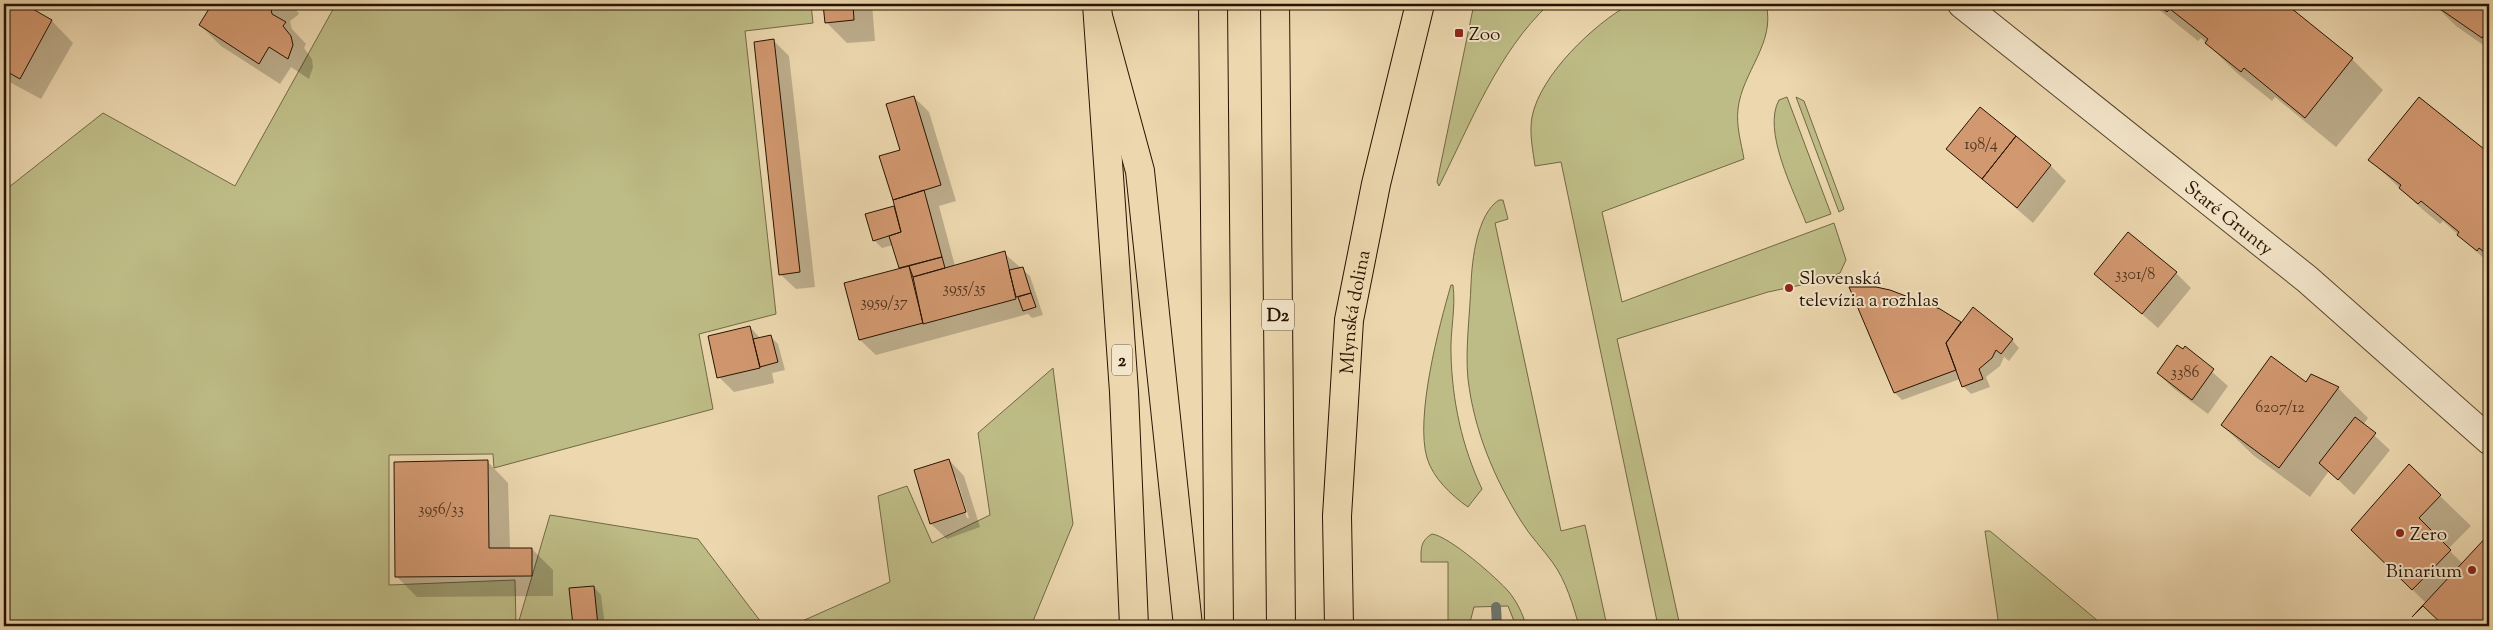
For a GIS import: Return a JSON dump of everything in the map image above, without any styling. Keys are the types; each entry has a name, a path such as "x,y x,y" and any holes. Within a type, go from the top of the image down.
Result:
{"main road":[{"path":"1213,4 1219,626"},
{"name":"D2","path":"1274,4 1281,626"},
{"name":"Mlynská dolina","path":"1338,626 1337,516 1349,320 1376,184 1420,4"},
{"path":"1098,12 1140,171 1188,626"},
{"name":"2","path":"1098,12 1124,392 1134,626"}],"street":[{"name":"Staré Grunty","path":"1962,4 2307,279 2489,440"}],"shaded area":[{"path":"336,4 811,4 813,23 745,31 776,314 699,334 713,409 494,468 493,454 389,455 389,585 515,580 516,626 4,626 4,191 103,113 235,186"},
{"path":"1474,4 1549,4 1514,44 1486,90 1439,186 1437,182"},
{"path":"1630,4 1766,4 1768,18 1763,45 1745,82 1738,109 1738,128 1744,159 1602,212 1622,302 1834,223 1846,260 1840,273 1820,281 1768,292 1617,339 1680,626 1658,626 1561,162 1535,166 1531,136 1532,117 1537,101 1557,68 1585,37"},
{"path":"1787,97 1831,214 1806,223 1782,161 1774,128 1775,113 1779,100"},
{"path":"1796,97 1804,101 1844,209 1839,212"},
{"path":"1499,200 1503,200 1508,219 1495,223 1561,531 1585,525 1607,626 1579,626 1562,577 1525,527 1502,488 1480,435 1475,417 1467,368 1474,251 1485,216"},
{"path":"1451,285 1453,285 1454,302 1451,337 1453,389 1459,423 1469,457 1482,489 1468,507 1455,497 1438,479 1427,458 1424,440 1426,396 1430,372 1440,324"},
{"path":"1053,368 1073,524 1031,626 791,626 890,582 878,496 907,486 932,543 990,515 978,433"},
{"path":"550,515 698,539 764,626 521,626 518,624"},
{"path":"1985,531 1990,531 2104,626 1999,626"},
{"path":"1432,534 1440,536 1461,550 1503,586 1517,604 1526,626 1516,626 1508,606 1474,607 1469,626 1448,626 1448,562 1421,562 1423,543"}],"building":[{"path":"24,4 52,20 20,79 4,70 4,9"},
{"path":"212,4 270,4 272,14 286,22 283,26 291,36 293,45 288,59 269,47 259,64 199,25"},
{"path":"823,4 853,4 854,20 825,23"},
{"path":"2157,4 2286,4 2353,58 2305,118 2244,68 2241,72 2205,43 2208,39 2170,9 2167,12"},
{"path":"2433,4 2489,4 2489,28 2482,38"},
{"path":"774,39 800,272 779,275 754,42"},
{"path":"914,96 941,185 893,200 879,156 900,150 886,104"},
{"path":"2419,97 2489,153 2489,256 2479,248 2477,251 2457,235 2459,232 2421,201 2418,204 2399,188 2401,185 2368,160"},
{"path":"1980,107 2016,136 1982,179 1946,149"},
{"path":"2016,136 2051,165 2017,208 1982,179"},
{"path":"924,190 942,257 899,268 889,236 901,232 893,200"},
{"path":"894,206 901,232 873,241 865,214"},
{"path":"2128,232 2177,272 2142,314 2094,274"},
{"path":"1005,251 1016,299 923,324 913,277"},
{"path":"942,257 945,268 913,277 909,266"},
{"path":"909,266 923,323 859,340 844,283"},
{"path":"1023,267 1031,293 1016,297 1009,270"},
{"path":"1849,287 1876,287 1890,290 1940,309 1961,322 1946,343 1956,370 1894,393"},
{"path":"1031,293 1036,307 1023,311 1018,297"},
{"path":"1973,307 2013,339 2001,354 1996,350 1992,358 1979,369 1983,379 1962,387 1946,343"},
{"path":"750,326 760,368 717,378 708,336"},
{"path":"771,335 778,362 760,367 753,339"},
{"path":"2177,345 2183,349 2185,346 2214,369 2192,400 2157,373"},
{"path":"2271,356 2306,382 2311,374 2339,387 2279,468 2221,425"},
{"path":"2355,417 2376,433 2338,480 2319,463"},
{"path":"949,459 966,512 930,524 914,470"},
{"path":"488,460 489,548 532,548 532,576 395,577 394,462"},
{"path":"2409,464 2441,495 2419,518 2451,550 2412,590 2351,530"},
{"name":"Binarium","path":"2489,534 2489,626 2444,626 2423,606 2412,617"},
{"path":"594,586 598,626 573,626 569,588"}],"waterway":[{"path":"1496,607 1497,626"}],"place":[{"name":"Zoo","path":"1459,33"},
{"name":"Slovenská televízia a rozhlas","path":"1789,288"},
{"name":"Zero","path":"2400,533"},
{"name":"Binarium","path":"2472,570"}]}
